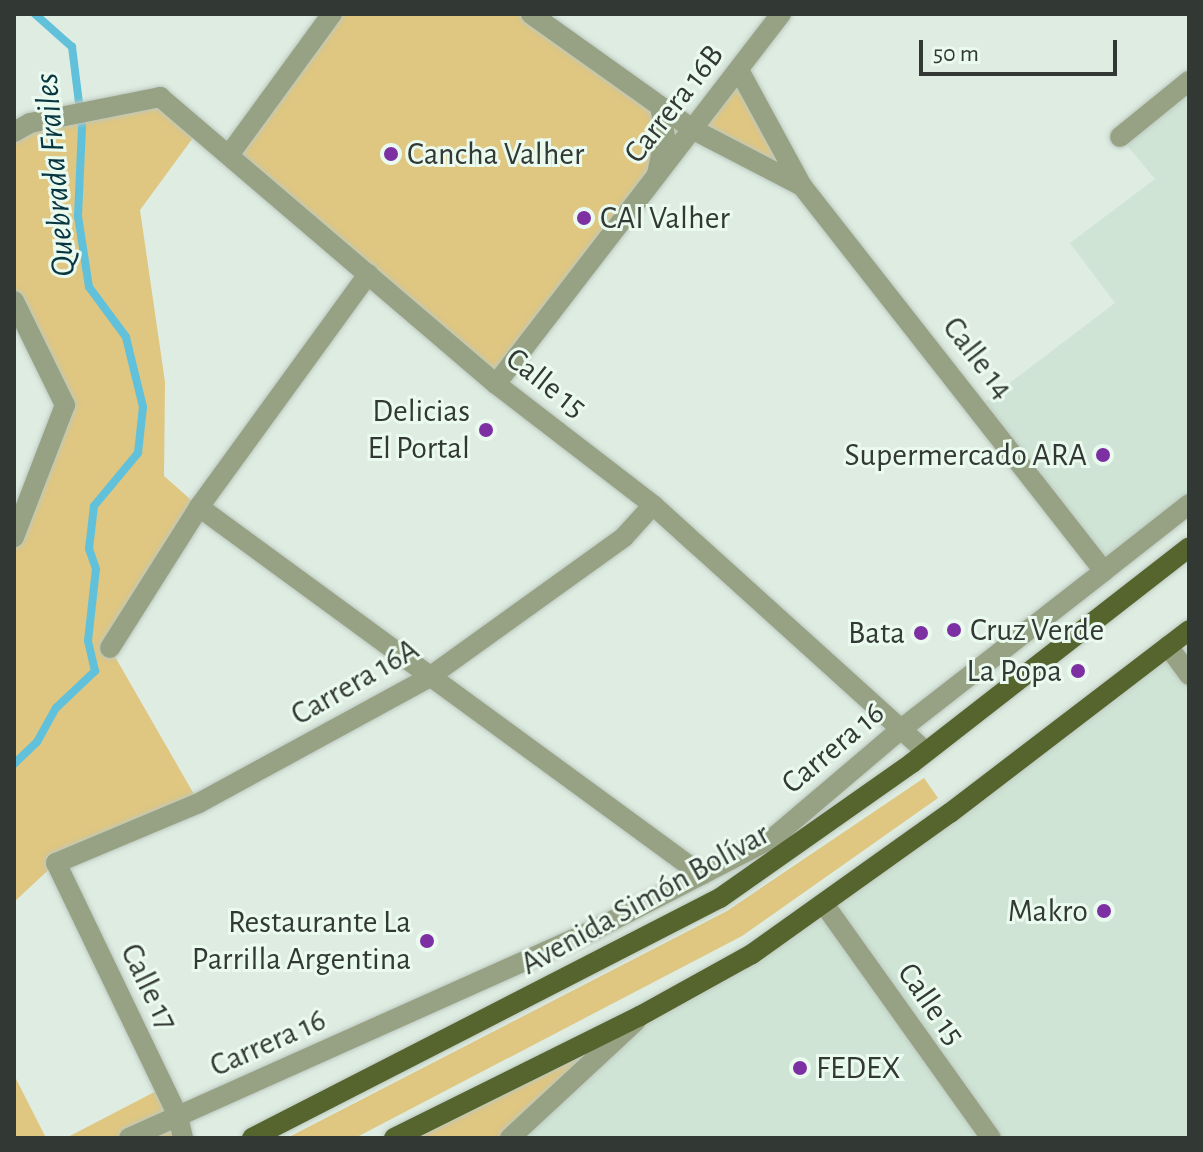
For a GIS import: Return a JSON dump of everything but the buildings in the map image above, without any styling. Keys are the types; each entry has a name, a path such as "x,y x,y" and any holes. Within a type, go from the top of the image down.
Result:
{"main road":[{"name":"Avenida Simón Bolívar","path":"252,1138 720,898 787,856 1189,547"},
{"path":"394,1138 640,1016 752,954 824,904 1189,630"}],"street":[{"path":"229,155 332,14"},
{"name":"Calle 14","path":"531,14 692,129 802,186"},
{"name":"Carrera 16B","path":"496,384 781,14"},
{"name":"Calle 14","path":"739,70 802,186 1104,571"},
{"path":"1120,137 1189,81"},
{"name":"Calle 15","path":"22,127 160,97 496,384 653,505 925,751"},
{"path":"657,174 665,137 660,106"},
{"path":"110,648 199,507 368,274"},
{"path":"14,301 65,405 14,537"},
{"name":"Carrera 16","path":"129,1138 596,929 773,838 900,730 1189,504"},
{"name":"Carrera 16A","path":"56,863 199,803 428,678 624,537 653,505"},
{"path":"199,507 428,678 702,875"},
{"path":"1168,646 1189,675"},
{"name":"Calle 17","path":"56,863 178,1116 183,1138"},
{"name":"Calle 15","path":"824,904 991,1138"},
{"path":"510,1138 640,1016"}],"shaded area":[{"path":"332,14 531,14 692,129 496,384 229,155"},
{"path":"739,70 802,186 692,129"},
{"name":"Supermercado ARA","path":"1189,81 1189,504 1104,571 978,407 1115,303 1070,243 1155,179 1120,137"},
{"path":"160,97 198,131 140,210 165,382 164,476 199,507 110,648 199,803 56,863 14,902 14,537 65,405 14,301 14,132"},
{"path":"1189,630 1189,1138 510,1138 640,1016 752,954"},
{"path":"924,778 938,798 742,936 355,1138 287,1138 727,911"},
{"path":"640,1016 510,1138 394,1138"},
{"path":"14,1075 46,1138 14,1138"},
{"path":"164,1087 183,1138 66,1138"}],"waterway":[{"name":"Quebrada Frailes","path":"14,764 37,742 56,708 95,671 88,641 96,569 89,549 94,506 138,453 143,407 126,337 89,287 78,216 82,127 72,47 35,14"}],"place":[{"name":"Cancha Valher","path":"391,154"},
{"name":"CAI Valher","path":"584,218"},
{"name":"Delicias El Portal","path":"486,430"},
{"name":"Supermercado ARA","path":"1103,455"},
{"name":"Cruz Verde","path":"954,630"},
{"name":"Bata","path":"921,633"},
{"name":"La Popa","path":"1078,671"},
{"name":"Makro","path":"1104,911"},
{"name":"Restaurante La Parrilla Argentina","path":"427,941"},
{"name":"FEDEX","path":"800,1068"}]}
